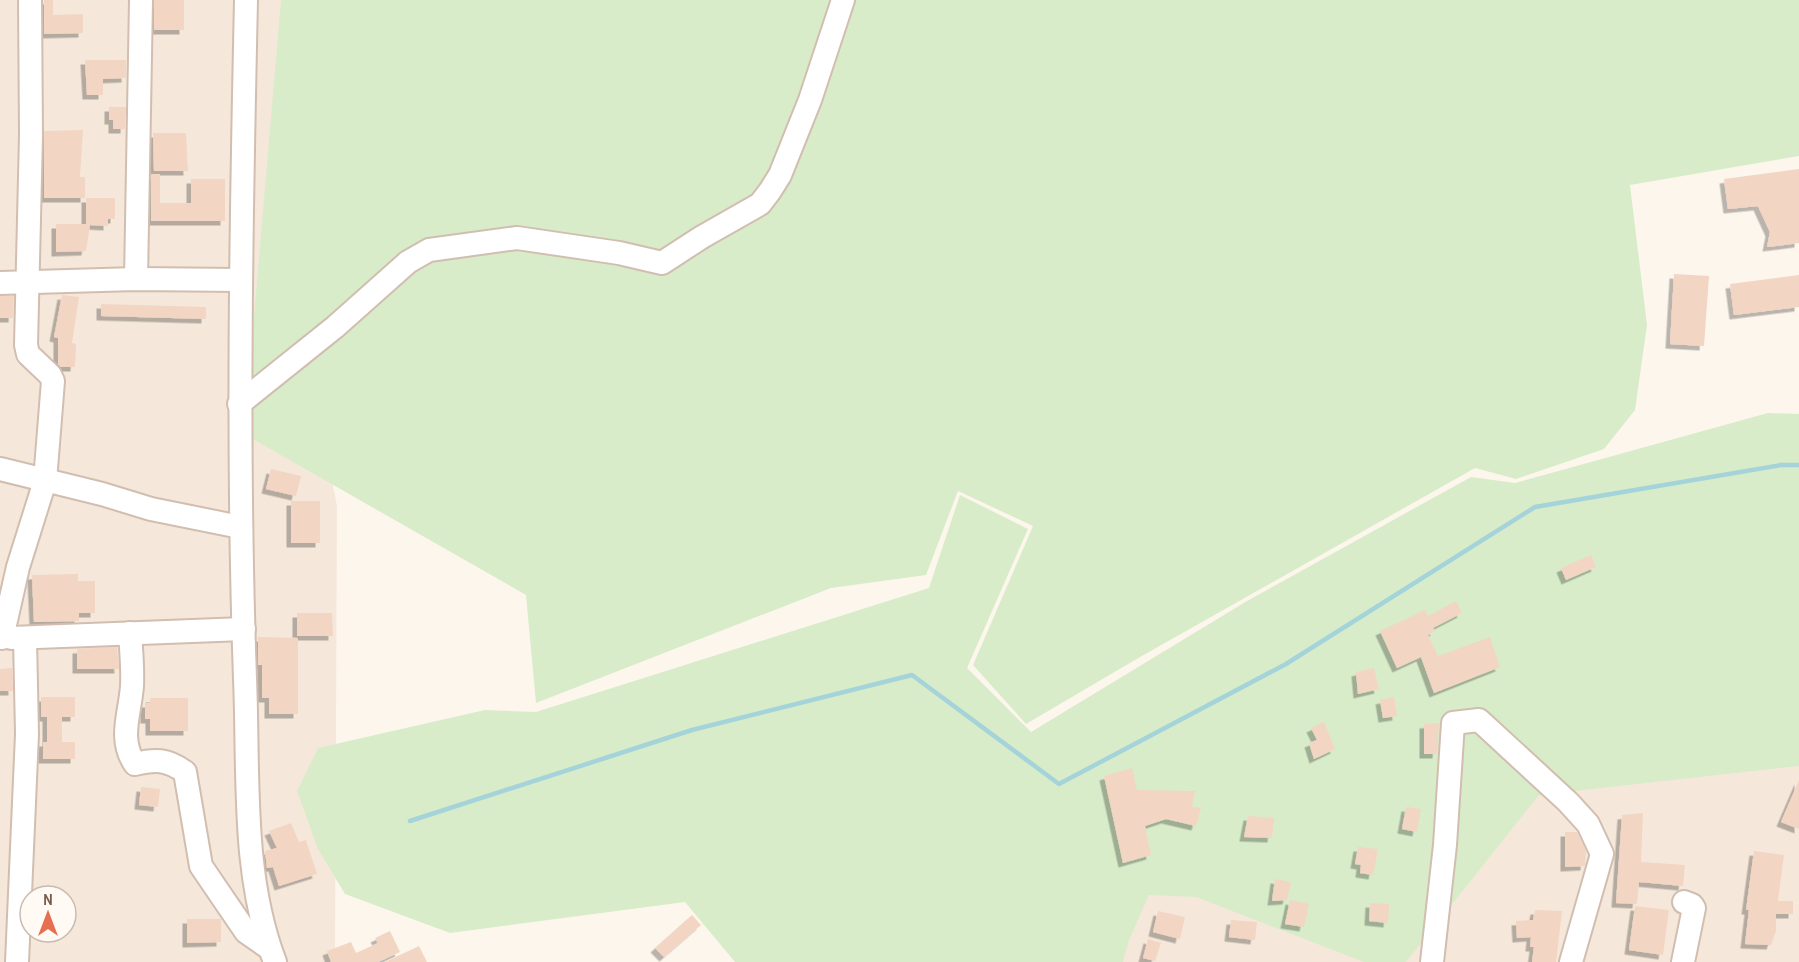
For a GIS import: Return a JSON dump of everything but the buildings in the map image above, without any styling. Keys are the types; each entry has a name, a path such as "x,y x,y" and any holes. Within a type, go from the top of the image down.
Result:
{"street":[{"path":"30,0 28,354 50,375 52,381 45,482 18,567 1,638 244,629"},
{"path":"136,279 141,0"},
{"path":"246,0 239,404 240,527 255,895 272,955"},
{"path":"239,404 336,327 408,261 429,250 517,238 619,253 662,263 760,204 780,175 810,100 843,0"},
{"path":"0,283 136,279 241,280"},
{"path":"0,469 45,482 102,494 151,509 240,527"},
{"path":"130,633 132,685 125,734 127,752 135,764 154,759 172,763 184,772 189,785 201,866 246,932 272,955"},
{"path":"17,962 27,734 25,638"},
{"path":"1432,962 1445,844 1453,723 1479,720 1568,802 1587,824 1602,854 1571,962"},
{"path":"1683,962 1694,908 1684,902"}],"shaded area":[{"path":"0,0 289,0 294,292 337,506 335,962 0,962"},
{"path":"1799,613 1799,962 1074,962 1111,789"}],"green space":[{"path":"281,0 1799,0 1799,156 1630,185 1647,325 1635,410 1604,449 1516,479 1475,468 1026,724 973,665 1033,526 958,491 926,575 831,588 536,703 526,595 244,434"},
{"path":"1768,413 1799,414 1799,766 1539,795 1406,962 1364,962 1196,897 1149,895 1129,940 1123,962 735,962 685,902 450,933 345,894 318,849 297,791 318,748 485,710 536,712 929,588 960,495 1028,529 967,668 1031,732 1247,601 1471,477 1515,483"}],"waterway":[{"path":"410,821 692,730 912,675 1059,784 1286,664 1535,507 1781,465 1799,465"}]}
